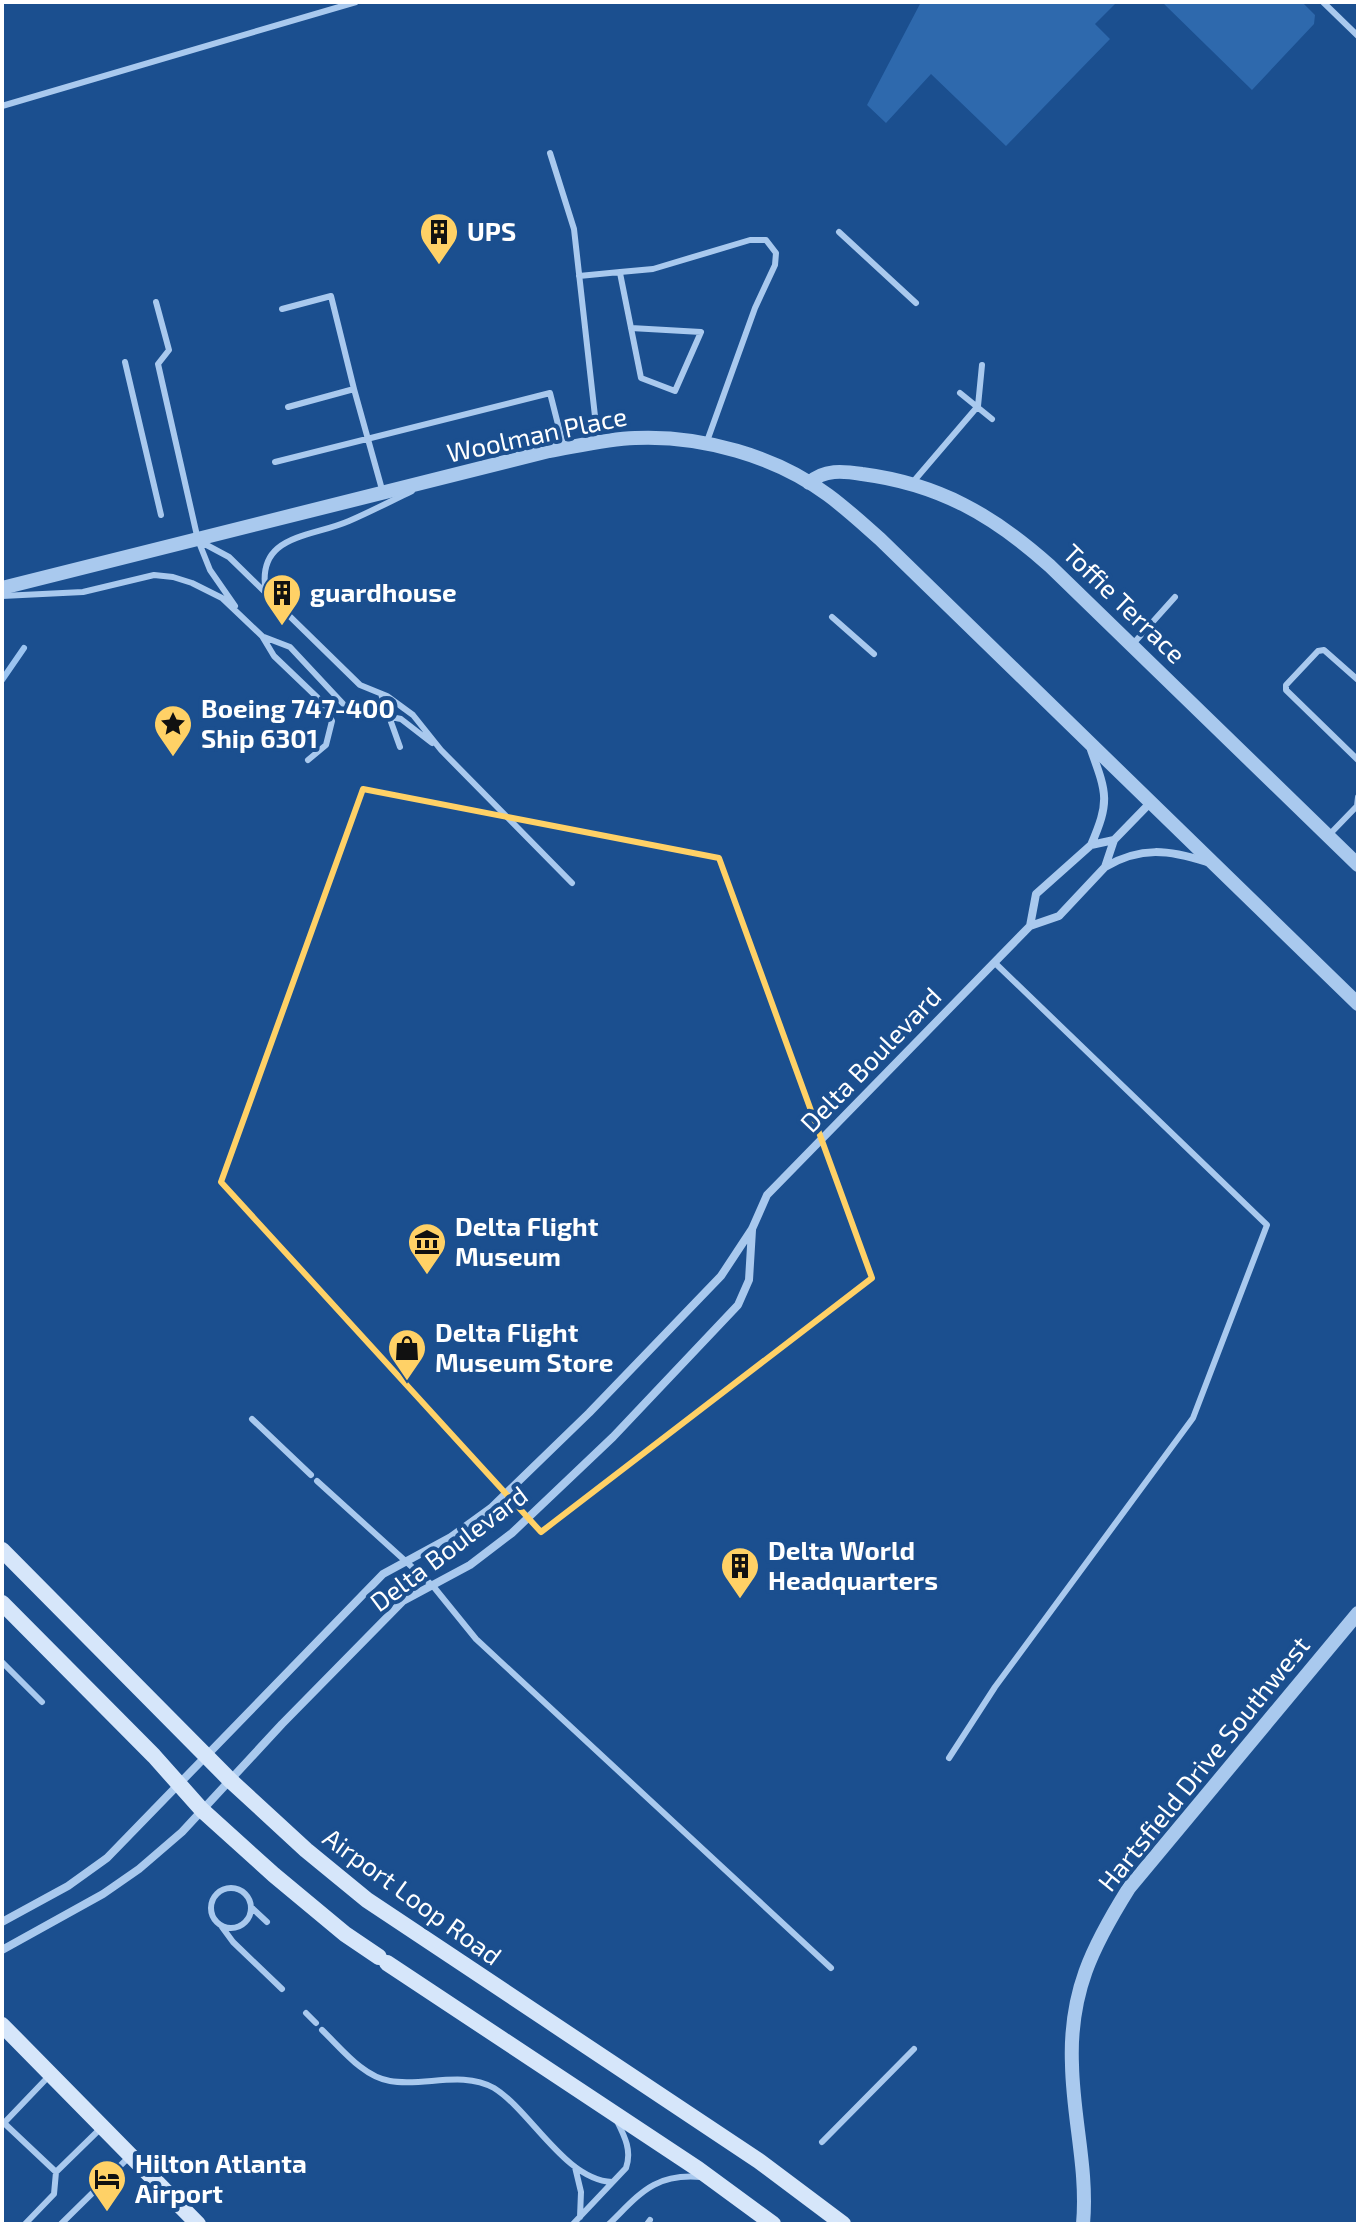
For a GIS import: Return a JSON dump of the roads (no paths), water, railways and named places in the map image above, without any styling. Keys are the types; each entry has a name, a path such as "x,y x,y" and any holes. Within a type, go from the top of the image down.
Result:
{"main road":[{"name":"Airport Loop Road","path":"2,1550 230,1780 306,1850 382,1911 759,2161 843,2224"},
{"path":"2,1603 154,1756 202,1810 345,1934 713,2179 773,2224"},
{"path":"2,2025 198,2224"}],"street":[{"name":"Woolman Place","path":"2,588 564,449 634,438 666,438 706,444 749,455 809,483 837,502 880,539 1151,802"},
{"name":"Toffie Terrace","path":"809,483 816,476 836,472 913,482 962,502 1017,537 1358,865"},
{"path":"1088,741 1107,797 1091,845"},
{"path":"1151,802 1358,1004"},
{"name":"Delta Boulevard","path":"2,1922 68,1886 107,1858 383,1574 451,1537 491,1508 579,1423 721,1276 752,1229 767,1195 1030,926 1059,916 1105,867 1114,840 1151,802"},
{"name":"Delta Boulevard","path":"1030,926 1036,894 1091,845 1114,840"},
{"path":"1105,867 1125,855 1156,851 1216,865"},
{"name":"Delta Boulevard","path":"2,1950 103,1894 139,1869 182,1832 403,1601 470,1565 512,1533 613,1437 738,1305 749,1280 752,1229"},
{"name":"Hartsfield Drive Southwest","path":"1083,2224 1086,2195 1072,2065 1073,2033 1077,1995 1098,1937 1129,1888 1358,1614"}],"lane":[{"path":"2,106 356,2"},
{"path":"1323,2 1358,36"},
{"path":"550,153 574,229 598,443"},
{"path":"839,232 916,303"},
{"path":"579,276 653,269 750,240 766,240 776,253 775,265 755,308 706,444"},
{"path":"620,272 631,328 641,378 675,391 701,332 631,328"},
{"path":"282,309 331,296 383,493"},
{"path":"156,302 169,350 158,364 198,540 210,570 242,616"},
{"path":"125,362 161,515"},
{"path":"913,482 978,406 982,365"},
{"path":"288,407 354,389"},
{"path":"275,462 550,393 564,449"},
{"path":"960,393 992,419"},
{"path":"266,593 263,579 265,568 271,554 284,541 347,522 431,481"},
{"path":"198,540 229,557 360,685 381,694 413,715 441,750 572,883"},
{"path":"2,596 75,593 162,575 183,579 213,592 262,636 274,656 321,701 332,721 326,745 308,760"},
{"path":"1132,645 1175,597"},
{"path":"832,617 874,654"},
{"path":"262,636 290,647 347,708 401,719 441,750"},
{"path":"1358,680 1324,650 1318,651 1286,685 1286,690 1358,760"},
{"path":"381,694 400,747"},
{"path":"1328,836 1358,806 1358,797"},
{"path":"949,1758 995,1687 1193,1418 1267,1225 994,962"},
{"path":"252,1419 311,1475"},
{"path":"317,1481 433,1586 476,1639 831,1968"},
{"path":"2,1662 42,1702"},
{"path":"267,1922 239,1890 232,1888 214,1897 213,1917 233,1942 282,1989"},
{"path":"222,1927 242,1925 251,1907"},
{"path":"306,2013 316,2023"},
{"path":"322,2030 364,2070 388,2081 477,2081 496,2089 575,2167 598,2182 612,2182"},
{"path":"822,2142 914,2049"},
{"path":"51,2074 4,2123 56,2172"},
{"path":"573,2224 626,2168 629,2158 624,2135 607,2109"},
{"path":"25,2224 54,2194 56,2172 102,2126"},
{"path":"61,2224 130,2155"},
{"path":"575,2167 581,2192 580,2217"},
{"path":"609,2224 656,2182 687,2176 713,2179"}],"waterway":[{"path":"2,680 24,648"}],"place":[{"name":"UPS","path":"439,266"},
{"name":"guardhouse","path":"282,627"},
{"name":"Boeing 747-400 Ship 6301","path":"173,758"},
{"name":"Delta Flight Museum","path":"427,1276"},
{"name":"Delta Flight Museum Store","path":"407,1382"},
{"name":"Delta World Headquarters","path":"740,1600"},
{"name":"Hilton Atlanta Airport","path":"107,2213"}]}
